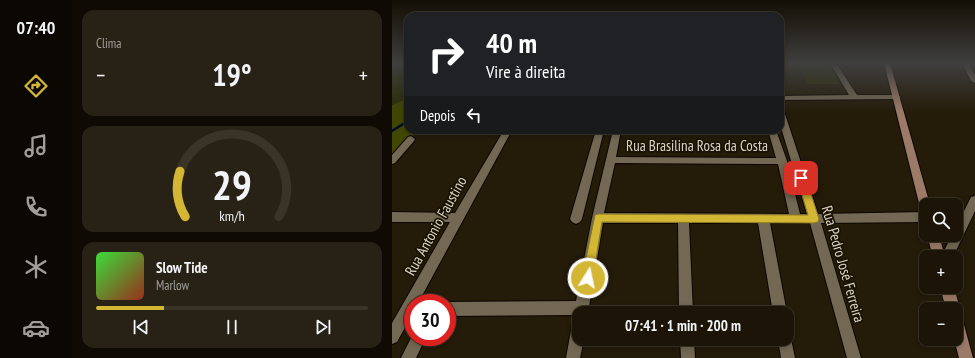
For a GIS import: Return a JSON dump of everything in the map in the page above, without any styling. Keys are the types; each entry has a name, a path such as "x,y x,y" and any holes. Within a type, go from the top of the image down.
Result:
{"main road":[{"path":"892,80 923,198"},
{"path":"963,346 966,358"}],"street":[{"path":"843,80 854,97"},
{"path":"784,98 897,97"},
{"name":"Rua Pedro José Ferreira","path":"784,124 814,219 854,358"},
{"name":"Rua Antonio Faustino","path":"392,337 506,134"},
{"path":"576,219 599,134"},
{"path":"583,306 598,218 617,134"},
{"path":"773,134 782,161 796,219"},
{"path":"392,161 411,139"},
{"name":"Rua Brasilina Rosa da Costa","path":"612,160 782,161"},
{"path":"950,250 975,200"},
{"path":"392,217 459,218"},
{"path":"598,218 814,219 919,217"},
{"path":"683,218 686,306"},
{"path":"763,218 779,306"},
{"path":"456,309 572,311"},
{"path":"408,358 414,346"},
{"path":"573,358 575,346"},
{"path":"687,346 688,358"},
{"path":"785,346 788,358"}],"green space":[{"path":"392,80 404,80 404,100 392,105"},
{"path":"805,80 838,80 840,84 807,84"}],"shaded area":[{"path":"404,100 404,134 414,134 392,157 392,105"}],"waterway":[{"path":"392,131 404,124"}],"route":[{"path":"588,278 598,218 814,219 801,178"}]}
